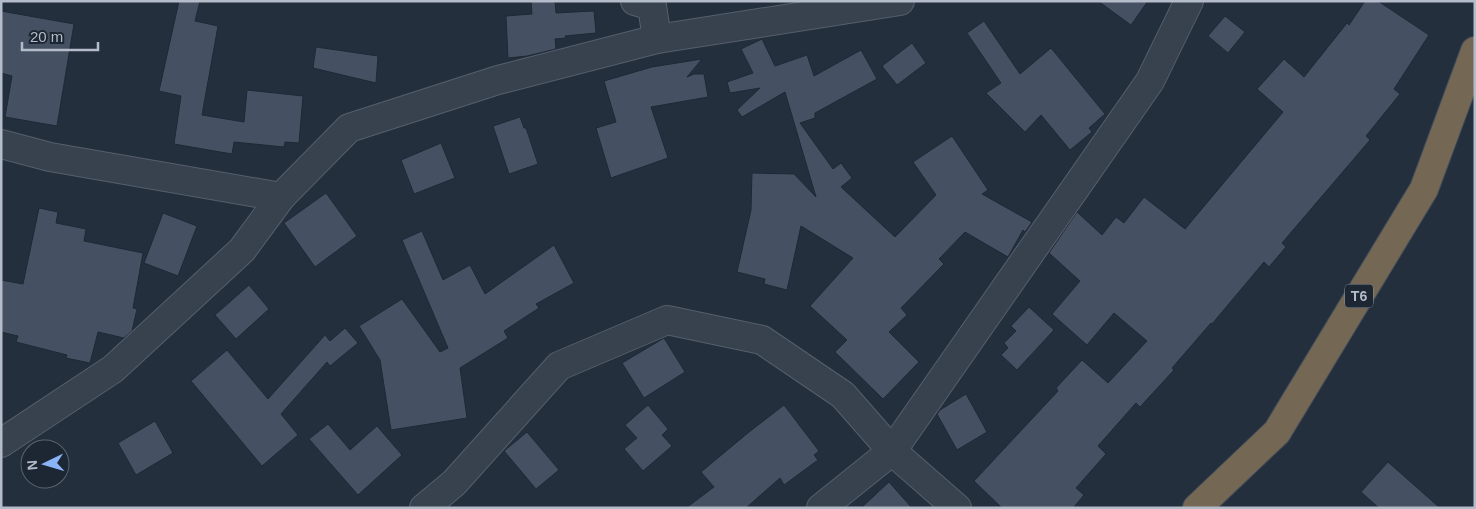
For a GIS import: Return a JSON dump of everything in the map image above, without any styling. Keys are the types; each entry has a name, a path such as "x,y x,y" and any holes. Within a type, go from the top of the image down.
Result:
{"highway":[{"name":"T6","path":"1197,508 1276,432 1424,189 1474,53"}],"street":[{"path":"635,1 652,6 657,39"},
{"path":"1,443 113,369 242,250 281,197 349,128 498,80 657,39 900,1"},
{"path":"821,508 892,451 1150,81 1189,1"},
{"path":"1,144 50,157 281,197"},
{"path":"424,508 454,483 559,366 667,320 762,340 843,395 892,451 957,508"}],"building":[{"path":"179,1 200,1 195,21 218,26 202,115 244,122 247,90 303,96 299,143 285,142 284,147 234,142 232,154 174,144 181,96 159,91"},
{"path":"531,1 555,1 556,13 594,11 596,33 565,36 566,38 555,39 556,49 527,56 508,58 506,16 532,14"},
{"path":"1098,1 1148,1 1131,25"},
{"path":"1365,1 1378,1 1429,35 1394,89 1400,94 1366,136 1370,140 1282,243 1286,247 1269,267 1264,262 1172,368 1174,370 1140,407 1136,403 1098,446 1106,454 1076,488 1084,495 1073,508 1002,508 974,481 1058,391 1056,388 1082,360 1108,383 1147,341 1114,313 1087,345 1052,314 1080,281 1049,253 1077,212 1102,235 1116,217 1124,223 1144,197 1185,229 1283,112 1257,89 1284,59 1304,77 1347,23 1349,25"},
{"path":"1,11 74,24 57,126 5,117 12,76 1,73"},
{"path":"1225,16 1245,32 1228,53 1208,36"},
{"path":"984,21 1020,74 1051,48 1105,114 1089,128 1092,132 1070,150 1041,115 1025,132 986,93 1001,83 967,33"},
{"path":"762,39 775,66 807,55 814,76 861,50 877,79 815,113 815,118 800,123 833,169 841,163 852,178 841,187 895,237 936,195 913,162 952,136 988,190 982,194 1032,222 1025,232 1023,230 1008,257 965,232 939,259 944,264 901,308 907,315 889,332 919,362 883,399 835,352 847,340 810,306 853,258 801,226 787,290 764,284 765,279 737,272 751,210 752,173 794,174 816,197 785,92 742,117 737,110 760,88 730,93 727,82 753,73 741,49"},
{"path":"912,43 926,63 897,85 882,66"},
{"path":"316,47 378,56 376,83 313,68"},
{"path":"702,59 687,77 694,74 704,74 708,97 651,107 668,158 611,178 596,128 616,122 604,81 652,67"},
{"path":"520,117 524,128 526,128 538,164 509,174 493,126"},
{"path":"441,143 455,178 414,194 401,160"},
{"path":"326,193 357,236 315,267 284,223"},
{"path":"39,208 58,212 56,223 86,229 84,241 143,253 133,308 137,309 132,331 124,338 98,332 90,363 66,358 67,355 16,342 18,336 1,332 1,280 23,284"},
{"path":"163,213 197,226 178,276 144,263"},
{"path":"422,231 443,280 470,265 485,294 554,245 574,283 536,304 539,308 504,331 508,338 460,368 467,418 391,430 380,360 359,326 402,299 440,352 448,348 402,240"},
{"path":"249,285 269,309 236,339 215,315"},
{"path":"1029,307 1054,330 1017,370 1001,355 1008,348 1004,343 1016,331 1011,326"},
{"path":"345,328 358,343 330,366 327,362 281,414 298,435 262,466 191,381 227,350 268,399 325,335 330,341"},
{"path":"664,338 685,372 644,398 622,363"},
{"path":"966,394 987,432 957,450 937,414 940,410"},
{"path":"648,405 668,429 662,435 672,446 643,471 624,449 637,438 625,425"},
{"path":"784,405 819,451 814,455 818,460 784,485 780,478 746,508 686,508 714,487 701,472"},
{"path":"155,421 173,453 136,475 118,443"},
{"path":"328,424 350,450 377,426 402,455 358,495 309,439"},
{"path":"527,432 559,470 536,489 504,451"},
{"path":"1388,462 1440,508 1379,508 1361,492"},
{"path":"889,482 912,508 861,508"}]}
